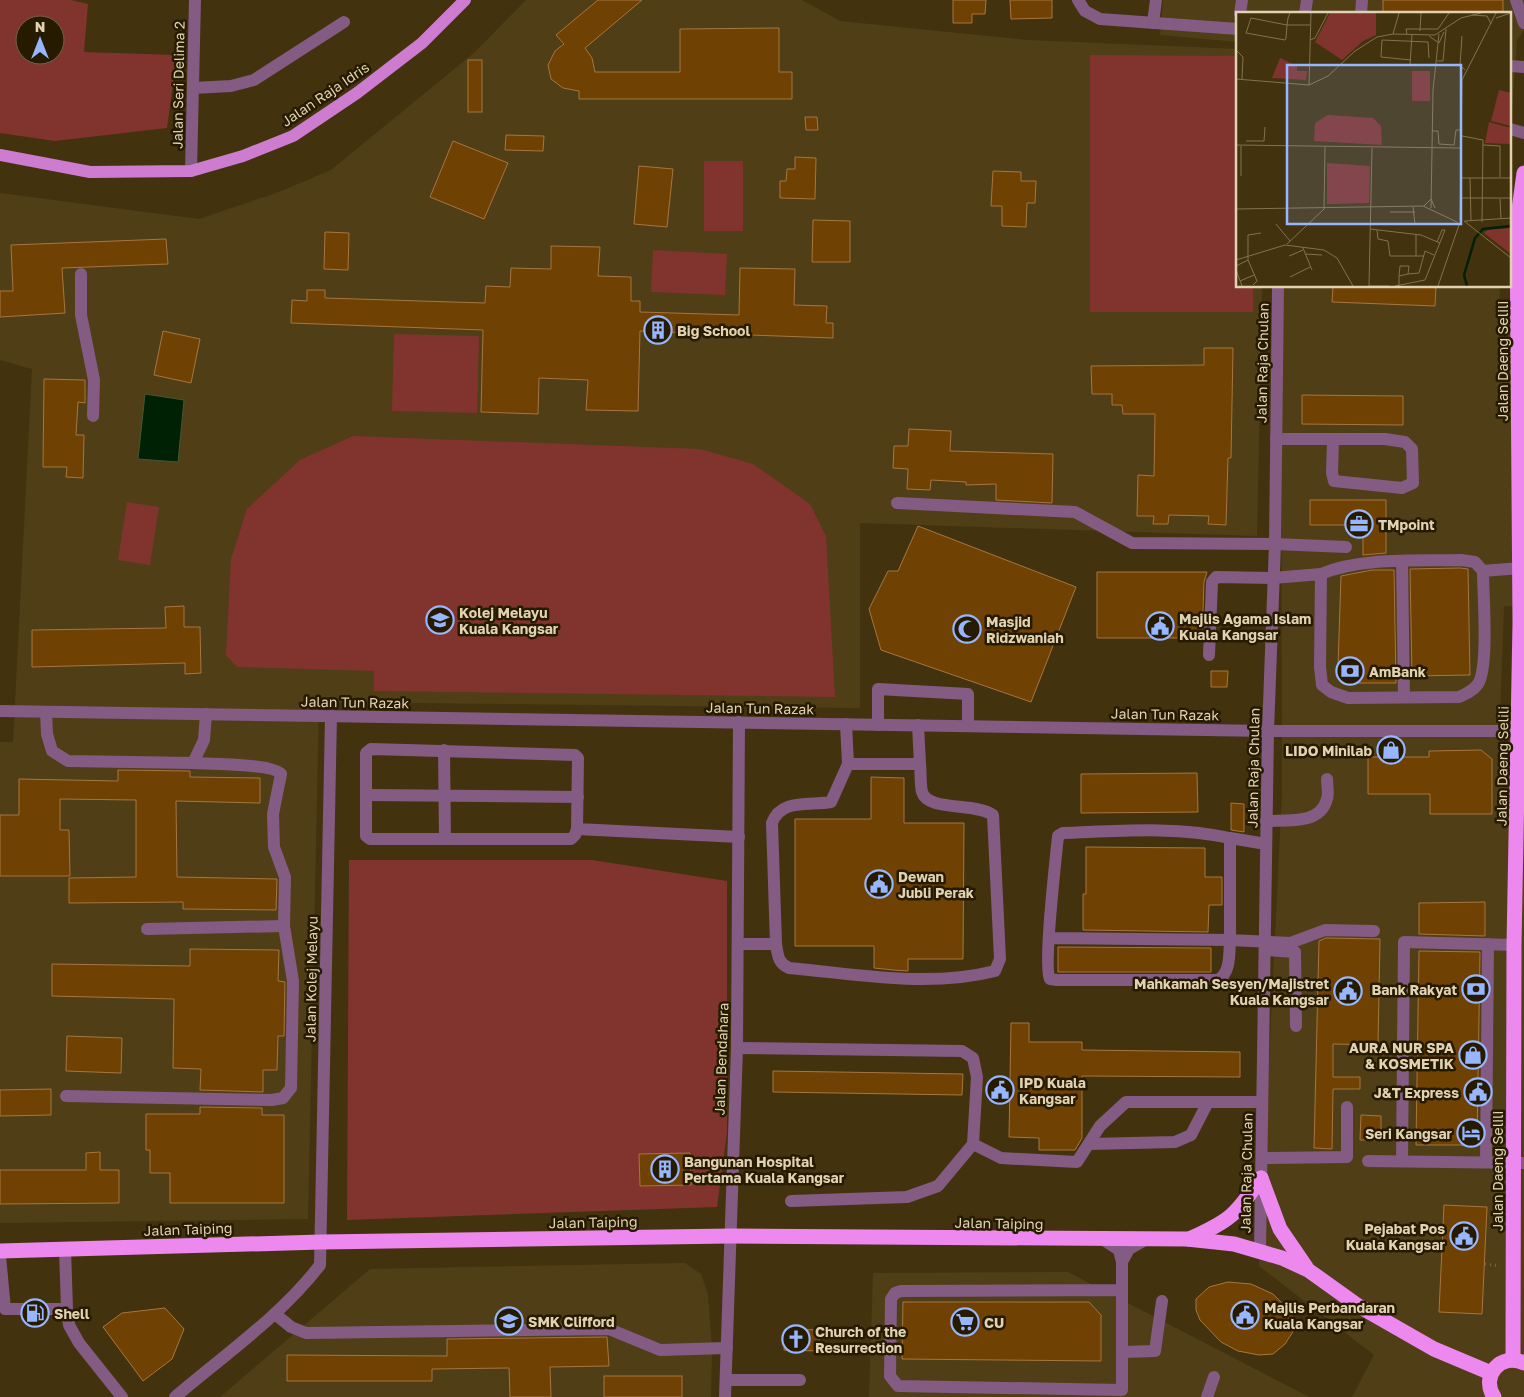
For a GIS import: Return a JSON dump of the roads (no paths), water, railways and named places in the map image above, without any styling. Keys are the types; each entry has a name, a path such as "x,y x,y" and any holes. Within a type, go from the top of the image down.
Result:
{"highway":[{"name":"Jalan Daeng Selili","path":"1519,1361 1519,985 1514,944 1521,809 1519,731 1522,623 1520,568 1522,536 1521,359 1514,223 1524,173"},
{"path":"1187,1239 1215,1228 1233,1216 1261,1178"},
{"path":"1261,1178 1280,1229 1308,1270"},
{"name":"Jalan Taiping","path":"0,1251 321,1242 731,1236 1104,1240 1187,1239"},
{"path":"1187,1239 1234,1244 1260,1250 1308,1270 1357,1305 1434,1349 1491,1373"},
{"path":"1494,1397 1490,1388 1491,1373 1500,1363 1519,1361"}],"main road":[{"name":"Jalan Raja Idris","path":"0,155 90,172 191,171 243,156 293,136 357,93 422,43 465,0"}],"street":[{"name":"Jalan Seri Delima 2","path":"191,171 195,0"},
{"path":"1078,0 1085,11 1100,19 1236,29"},
{"path":"1153,23 1156,0"},
{"path":"1516,0 1524,23"},
{"path":"193,88 231,86 254,80 344,22"},
{"path":"81,274 82,325 92,359 94,380 93,416"},
{"name":"Jalan Raja Chulan","path":"1260,1250 1266,821 1275,544 1278,288"},
{"path":"1276,439 1385,439 1405,442 1412,448 1412,483 1402,488 1334,481 1332,473 1333,440"},
{"path":"897,503 1075,512 1132,543 1275,544 1346,547"},
{"path":"1209,655 1213,579 1219,575 1273,578 1321,574 1335,568 1360,564 1461,560 1475,562 1483,571 1483,667 1478,684 1469,693 1459,697 1348,698 1331,692 1322,684 1320,667 1321,574"},
{"path":"1402,562 1404,697"},
{"path":"1483,571 1520,568"},
{"path":"878,724 878,688 968,694 968,726"},
{"name":"Jalan Tun Razak","path":"0,711 1268,731 1519,731"},
{"path":"46,712 47,734 52,752 68,760 257,767 278,770 282,774 273,814 274,848 285,876 284,926 293,981 291,1088 283,1098 272,1100 66,1096"},
{"path":"193,764 204,740 206,714"},
{"name":"Jalan Kolej Melayu","path":"175,1397 275,1314 306,1283 320,1264 331,716"},
{"name":"Jalan Bendahara","path":"726,1397 736,1048 740,722"},
{"path":"846,724 848,764 831,802 793,804 774,816 772,823 778,959 782,965 790,968 920,980 976,976 996,971 1000,960 993,815 985,809 934,804 927,800 922,792 918,725"},
{"path":"368,750 444,750 575,755 578,758 576,836 571,839 368,838 366,796 368,750"},
{"path":"444,750 445,839"},
{"path":"848,764 920,764"},
{"path":"1266,821 1307,820 1320,812 1328,798 1327,780"},
{"path":"366,796 578,797"},
{"path":"577,829 739,837"},
{"path":"1230,838 1230,940 1227,971 1223,977 1218,980 1050,979 1047,975 1049,938 1058,836 1063,832 1162,830 1206,833 1266,844"},
{"path":"147,929 284,926"},
{"path":"1265,945 1290,943 1325,930 1374,931"},
{"path":"1049,938 1230,940 1295,952 1296,1026"},
{"path":"1402,1161 1404,942 1514,944"},
{"path":"738,944 776,944"},
{"path":"1486,1162 1488,944"},
{"path":"736,1048 962,1051 973,1058 977,1077 973,1144 938,1186 907,1197 791,1200"},
{"path":"973,1144 1001,1158 1076,1162 1100,1126 1126,1102 1262,1102"},
{"path":"1089,1144 1175,1142 1191,1136 1208,1102"},
{"path":"1262,1158 1347,1157 1347,1107"},
{"path":"1368,1160 1518,1163"},
{"path":"1104,1240 1118,1250 1122,1262 1122,1290 1122,1390 898,1386 890,1376 891,1299 895,1293 901,1291 1122,1290"},
{"path":"1122,1262 1129,1249 1145,1240"},
{"path":"65,1249 69,1325 79,1343 122,1397"},
{"path":"0,1256 5,1309 67,1309"},
{"path":"1122,1352 1155,1352 1162,1301"},
{"path":"275,1314 290,1327 306,1332 609,1329 660,1350 727,1348"},
{"path":"1207,1397 1214,1377"},
{"path":"726,1380 800,1380"}],"place":[{"name":"Big School","path":"658,330"},
{"name":"TMpoint","path":"1359,524"},
{"name":"Kolej Melayu Kuala Kangsar","path":"440,620"},
{"name":"Majlis Agama Islam Kuala Kangsar","path":"1160,626"},
{"name":"Masjid Ridzwaniah","path":"967,629"},
{"name":"AmBank","path":"1350,671"},
{"name":"LIDO Minilab","path":"1391,750"},
{"name":"Dewan Jubli Perak","path":"879,884"},
{"name":"Bank Rakyat","path":"1476,989"},
{"name":"Mahkamah Sesyen/Majistret Kuala Kangsar","path":"1348,991"},
{"name":"AURA NUR SPA & KOSMETIK","path":"1473,1055"},
{"name":"IPD Kuala Kangsar","path":"1000,1090"},
{"name":"J&T Express","path":"1478,1092"},
{"name":"Seri Kangsar","path":"1471,1133"},
{"name":"Bangunan Hospital Pertama Kuala Kangsar","path":"665,1169"},
{"name":"Pejabat Pos Kuala Kangsar","path":"1464,1236"},
{"name":"Shell","path":"35,1313"},
{"name":"Majlis Perbandaran Kuala Kangsar","path":"1245,1315"},
{"name":"SMK Clifford","path":"509,1321"},
{"name":"CU","path":"965,1322"},
{"name":"Church of the Resurrection","path":"796,1339"}]}
